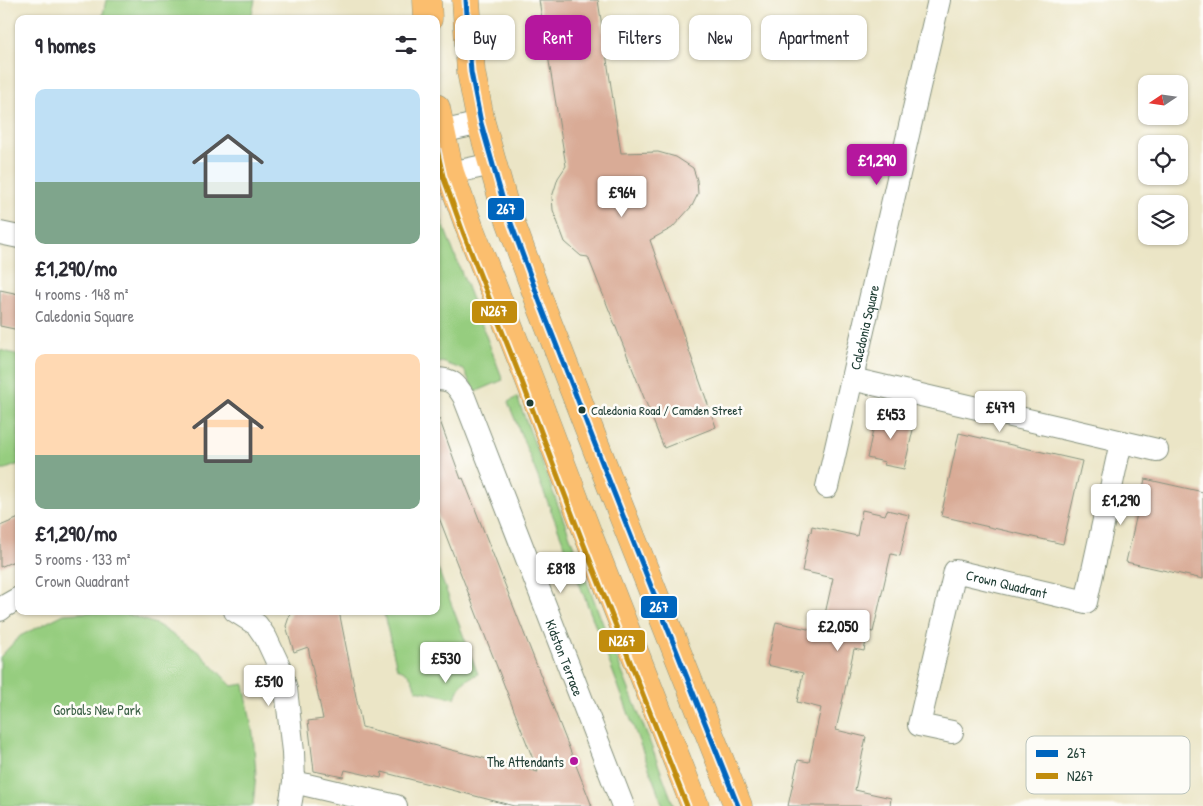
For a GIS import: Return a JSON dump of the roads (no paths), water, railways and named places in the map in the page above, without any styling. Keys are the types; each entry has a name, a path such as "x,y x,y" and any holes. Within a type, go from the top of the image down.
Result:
{"main road":[{"path":"427,0 428,15"},
{"path":"466,0 471,72 481,123 504,204 545,317 738,806"},
{"path":"440,144 443,175 470,229 695,806"}],"street":[{"name":"Caledonia Square","path":"939,0 852,380 1157,450"},
{"path":"440,124 481,123"},
{"path":"443,175 492,164"},
{"path":"0,233 15,236"},
{"name":"Kidston Terrace","path":"440,379 456,384 464,397 623,806"},
{"path":"827,487 852,380"},
{"name":"Crown Quadrant","path":"952,732 919,725 954,571 1086,602 1121,442"},
{"path":"0,610 15,600"},
{"path":"241,615 256,624 266,638 280,668 286,689 293,752 294,782 290,806"},
{"path":"294,782 396,806"}],"place":[{"name":"Caledonia Road / Camden Street","path":"582,410"},
{"name":"The Attendants","path":"574,761"}],"park label":[{"name":"Gorbals New Park","path":"97,709"}]}
